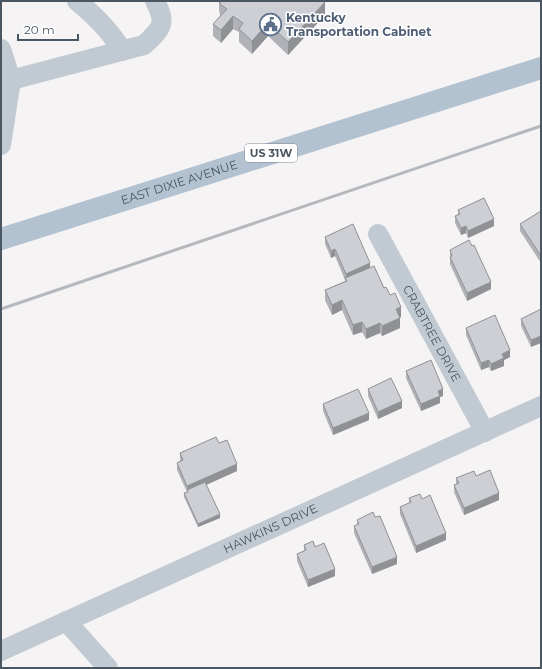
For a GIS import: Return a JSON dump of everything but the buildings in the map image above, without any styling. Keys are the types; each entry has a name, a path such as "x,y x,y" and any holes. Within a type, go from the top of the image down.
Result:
{"main road":[{"name":"EAST DIXIE AVENUE","path":"1,239 541,68"}],"street":[{"path":"77,1 116,39 122,51"},
{"path":"11,80 144,44 160,31 162,15 155,1"},
{"path":"1,49 11,80 1,145"},
{"name":"CRABTREE DRIVE","path":"378,234 485,432"},
{"name":"HAWKINS DRIVE","path":"1,651 541,406"},
{"path":"66,621 108,668"}],"railway":[{"path":"1,309 541,126"}],"place":[{"name":"Kentucky Transportation Cabinet","path":"270,25"}]}
